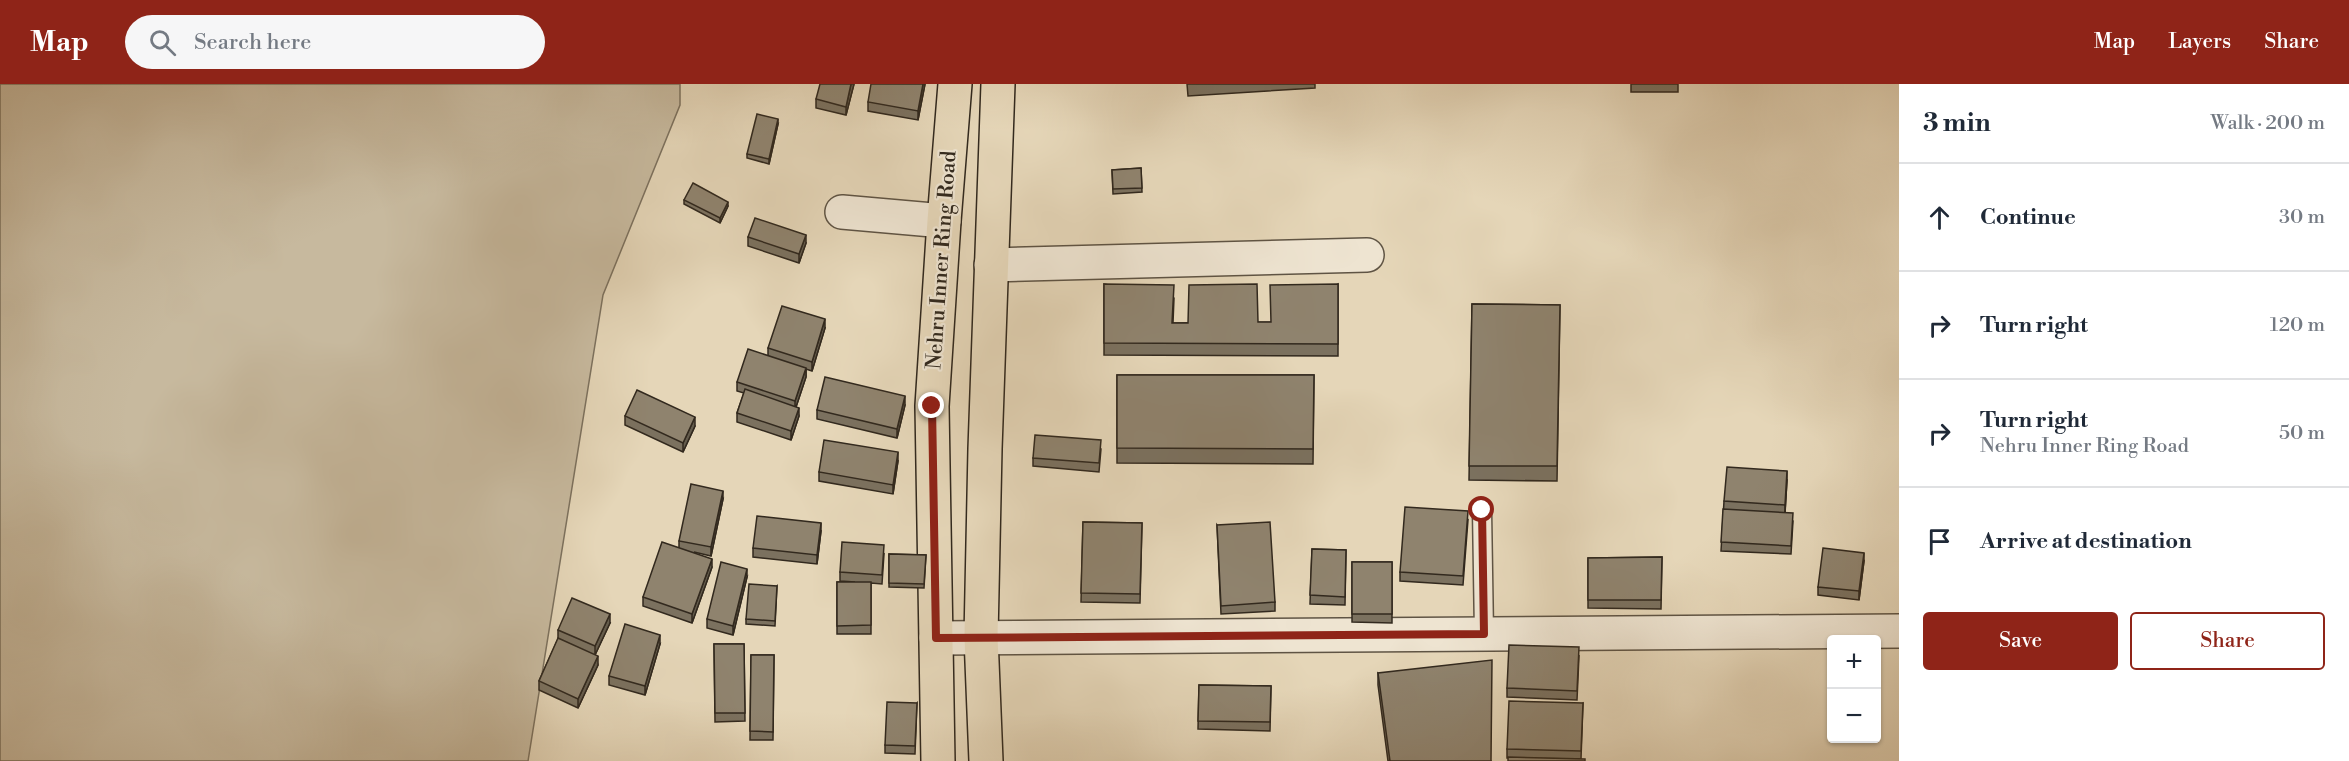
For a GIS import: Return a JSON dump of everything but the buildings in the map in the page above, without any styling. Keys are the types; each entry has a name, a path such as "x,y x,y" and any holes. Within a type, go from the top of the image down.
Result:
{"main road":[{"name":"Nehru Inner Ring Road","path":"938,761 932,406 955,84"},
{"path":"986,761 981,637 998,84"}],"street":[{"path":"842,212 944,221"},
{"path":"991,265 1368,255"},
{"path":"936,638 1899,631"}],"lane":[{"path":"1482,510 1484,634"}],"shaded area":[{"path":"0,84 680,84 680,105 603,295 528,761 0,761"}],"route":[{"path":"932,406 936,638 1484,634 1482,510"}]}
